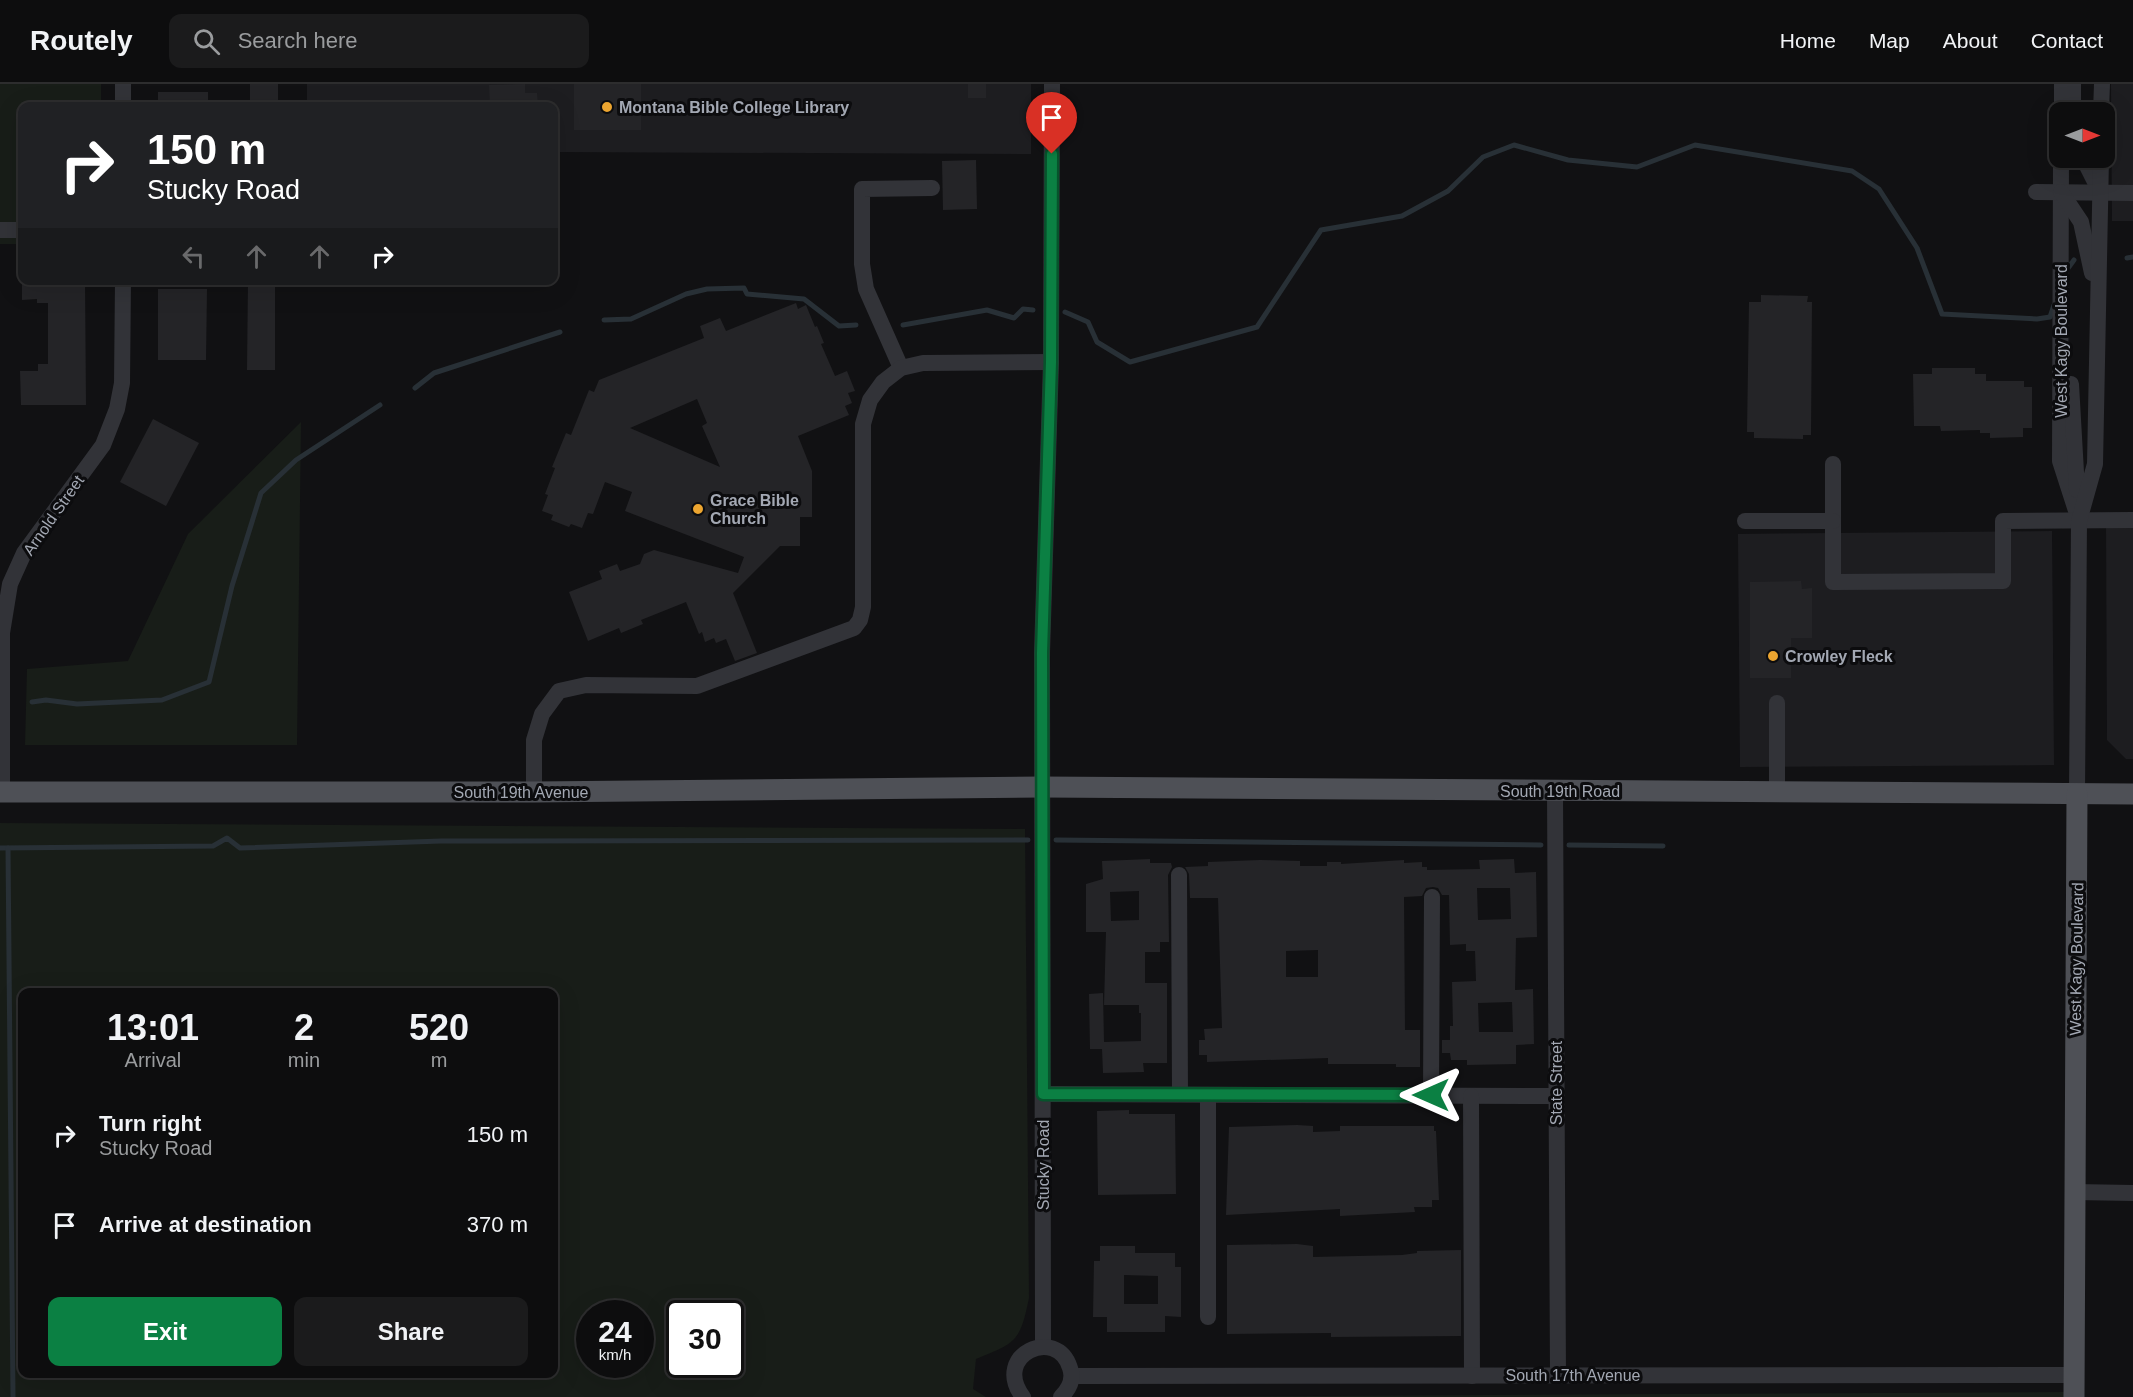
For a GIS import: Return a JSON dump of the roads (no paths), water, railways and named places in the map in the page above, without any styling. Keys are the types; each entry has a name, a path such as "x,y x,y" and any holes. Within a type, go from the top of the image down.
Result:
{"main road":[{"name":"South 19th Avenue","path":"1,792 534,792 1042,788"},
{"name":"South 19th Road","path":"1042,788 2078,794"},
{"path":"2078,794 2133,794"},
{"name":"West Kagy Boulevard","path":"2074,1397 2078,794"}],"street":[{"path":"123,84 123,102"},
{"name":"Stucky Road","path":"1043,1346 1042,653 1051,362 1052,84"},
{"path":"2062,84 2062,102"},
{"path":"2073,84 2073,102"},
{"path":"2101,102 2102,84"},
{"name":"West Kagy Boulevard","path":"2061,168 2060,461 2079,521"},
{"path":"2088,168 2100,193"},
{"name":"West Kagy Boulevard","path":"2078,794 2079,521 2095,464 2101,168"},
{"path":"901,368 866,289 862,264 862,189 932,188"},
{"path":"2036,192 2133,193"},
{"path":"2061,192 2081,222 2092,270 2091,361 2096,397"},
{"path":"0,230 18,230"},
{"name":"Arnold Street","path":"1,792 2,633 10,584 24,553 103,445 117,409 123,383 123,285"},
{"path":"534,792 534,740 542,714 559,691 586,685 697,686 854,628 860,620 863,607 863,424 870,400 883,382 901,368 923,363 1051,362"},
{"path":"1833,464 1833,582 2003,581 2003,521 2133,520"},
{"path":"1745,521 1833,521"},
{"path":"1777,703 1777,793"},
{"name":"State Street","path":"1555,791 1558,1376"},
{"path":"1179,874 1180,1094"},
{"path":"1431,897 1431,1095"},
{"path":"1043,1094 1556,1096"},
{"path":"1208,1095 1208,1317"},
{"path":"1471,1096 1472,1376"},
{"path":"2074,1192 2133,1193"},
{"path":"1023,1397 1014,1380 1018,1360 1034,1348 1043,1346 1053,1348 1068,1361 1072,1376 1069,1388 1061,1397"},
{"name":"South 17th Avenue","path":"1072,1376 2074,1375"}],"waterway":[{"path":"1065,312 1088,322 1097,342 1130,362 1257,327 1321,230 1402,216 1448,191 1483,157 1514,145 1568,160 1637,167 1695,145 1852,171 1879,189 1917,248 1942,314 2037,319 2050,317 2054,305"},
{"path":"2127,258 2133,257"},
{"path":"2066,271 2074,260"},
{"path":"604,320 631,319 686,294 707,289 744,288 747,294 804,299 839,326 856,325"},
{"path":"903,325 987,310 1014,318 1023,309 1033,310"},
{"path":"415,388 434,373 560,332"},
{"path":"32,702 46,700 77,704 162,700 209,682 232,586 261,493 296,460 380,405"},
{"path":"0,848 213,846 227,838 240,848 441,841 1028,840"},
{"path":"1056,840 1541,845"},
{"path":"1569,845 1663,846"},
{"path":"8,848 13,1397"}],"place":[{"name":"Montana Bible College Library","path":"607,107"},
{"name":"Grace Bible Church","path":"698,509"},
{"name":"Crowley Fleck","path":"1773,656"}]}
